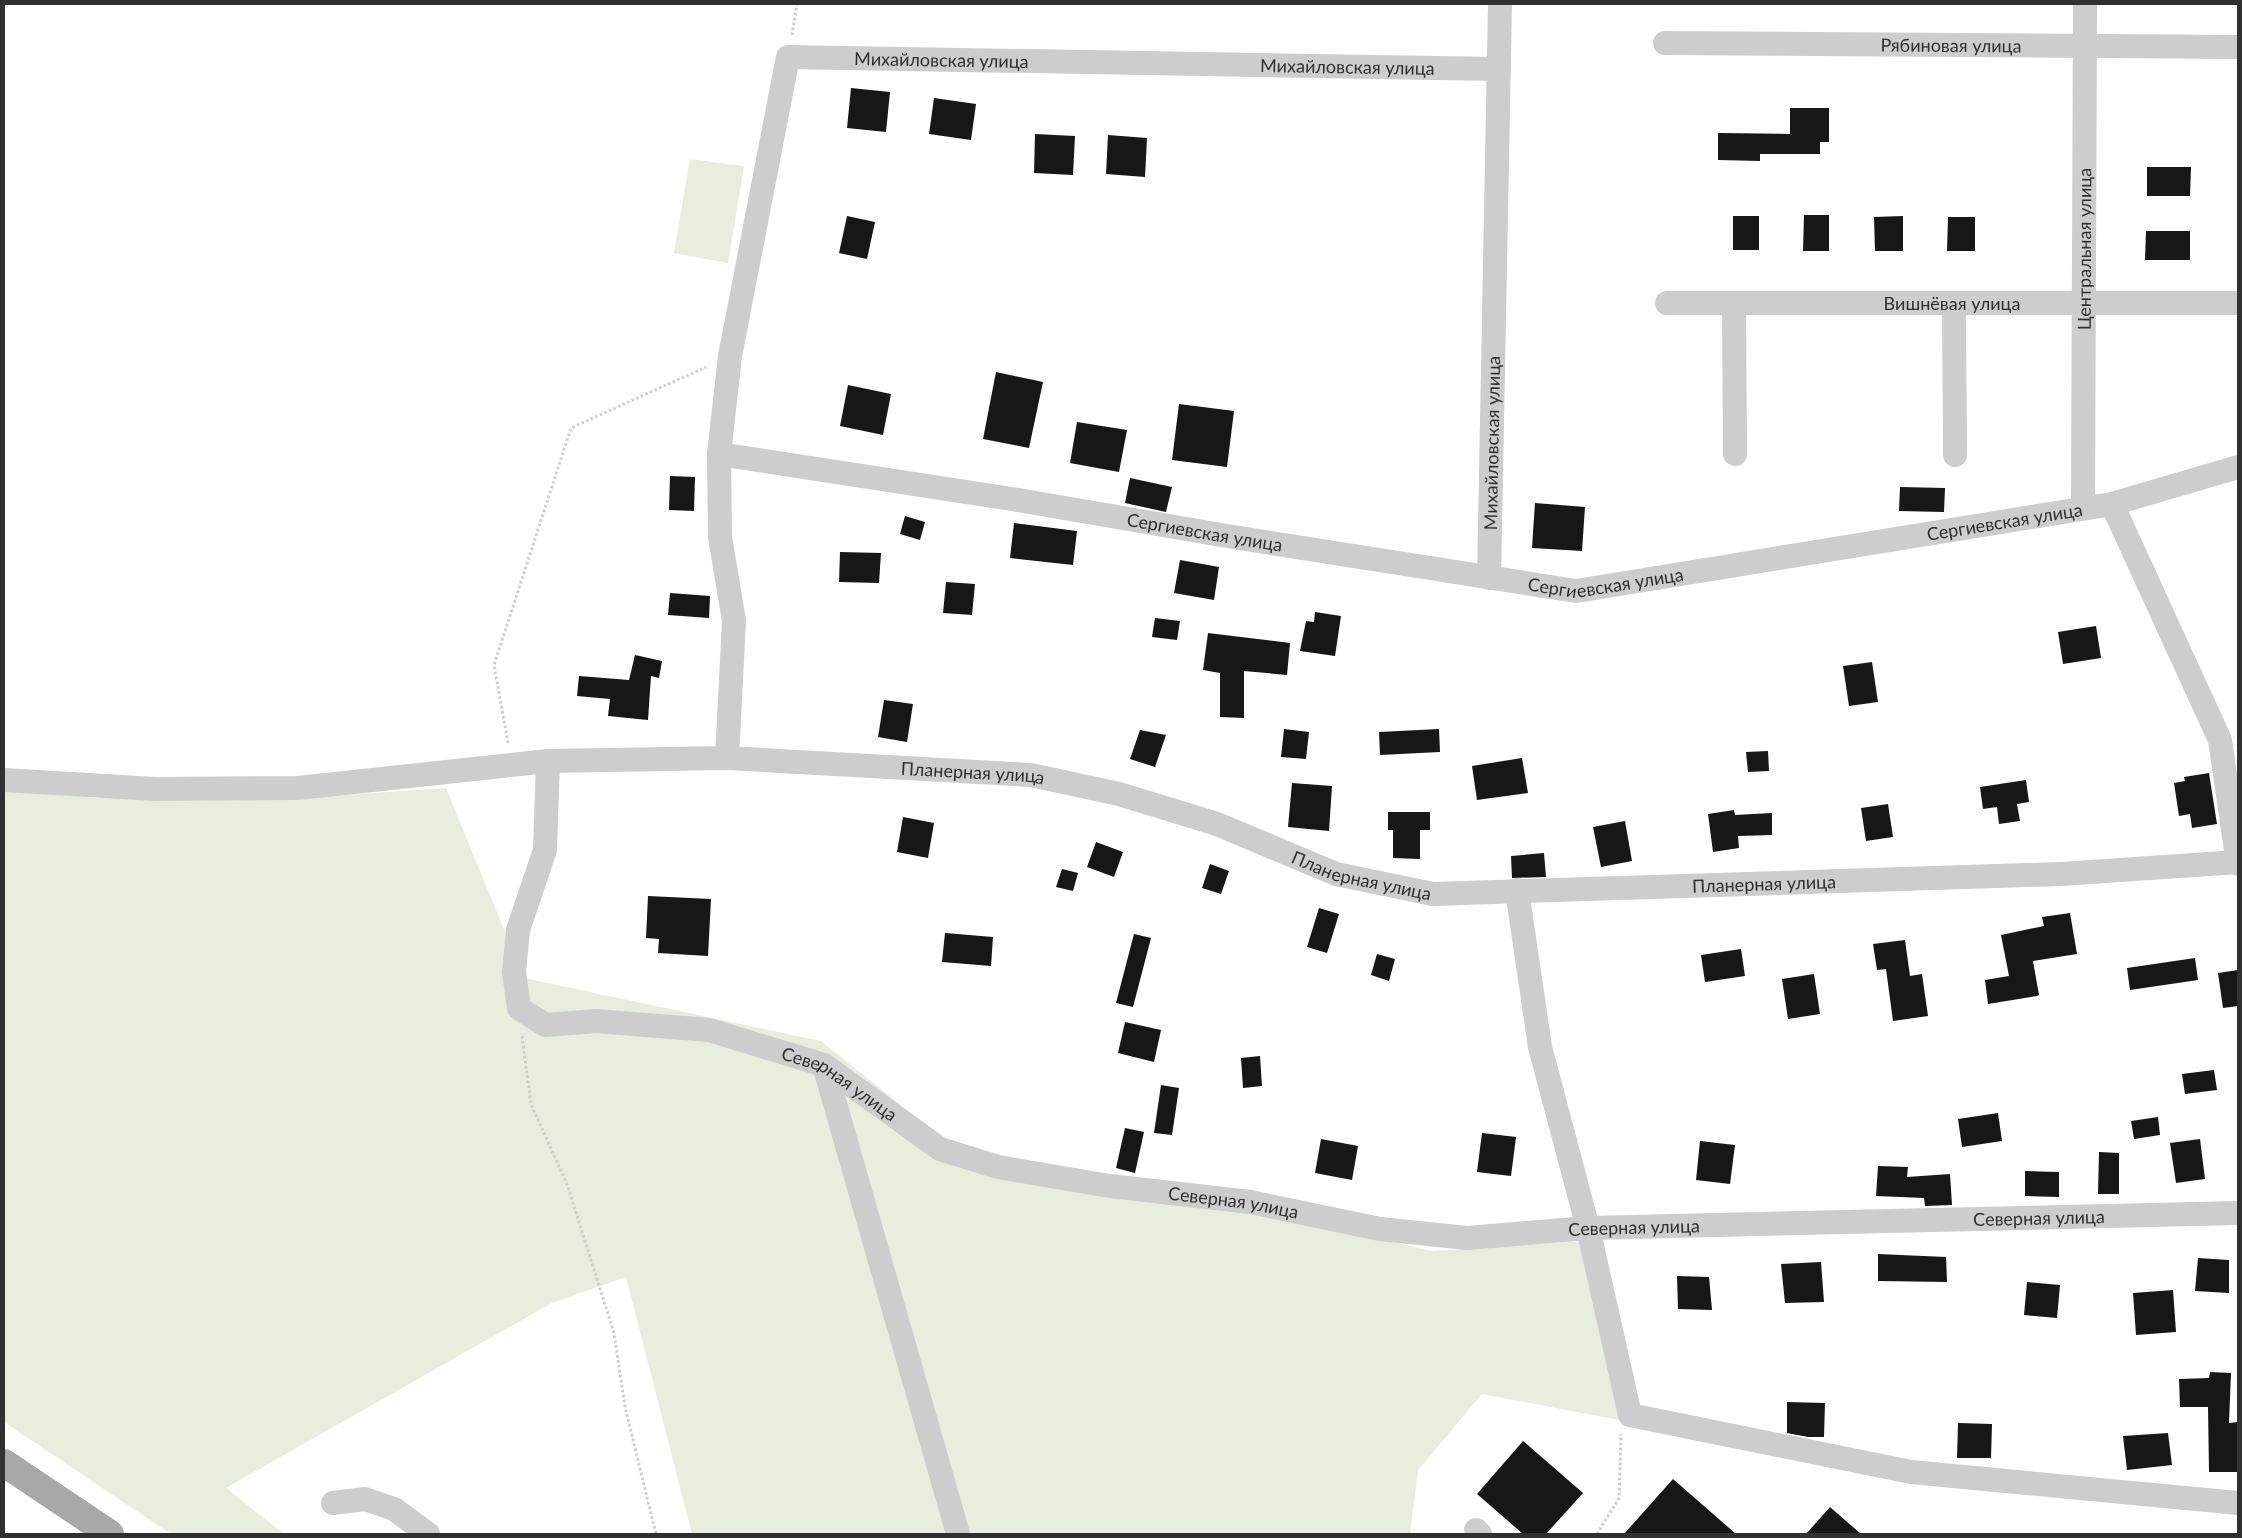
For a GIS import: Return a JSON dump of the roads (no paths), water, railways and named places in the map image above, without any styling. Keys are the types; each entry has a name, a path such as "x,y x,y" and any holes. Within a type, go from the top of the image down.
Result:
{"main road":[{"path":"4,1463 110,1534"}],"street":[{"name":"Михайловская улица","path":"1489,578 1500,4"},
{"name":"Центральная улица","path":"2083,501 2085,4"},
{"name":"Рябиновая улица","path":"1665,43 2238,47"},
{"name":"Михайловская улица","path":"719,454 730,356 788,56 1499,70"},
{"name":"Вишнёвая улица","path":"1667,302 2238,303"},
{"path":"1734,303 1735,454"},
{"path":"1954,303 1955,456"},
{"name":"Сергиевская улица","path":"719,454 1012,499 1227,536 1576,591 2083,501 2112,504 2238,467"},
{"path":"719,454 720,537 734,621 728,758"},
{"path":"2112,504 2220,740 2238,862"},
{"name":"Планерная улица","path":"4,780 155,789 298,788 548,761 728,758 1032,776 1119,794 1217,824 1336,874 1433,894 2061,874 2238,862"},
{"name":"Северная улица","path":"548,761 545,850 518,930 514,972 519,1008 546,1025 596,1021 709,1030 824,1064 940,1149 998,1167 1110,1186 1250,1202 1380,1229 1467,1238 1588,1228 2238,1213"},
{"path":"1517,890 1540,1047 1588,1228 1630,1415 1911,1472 2238,1503"},
{"path":"824,1064 958,1534"},
{"path":"333,1503 365,1498 394,1509 428,1534"}]}
